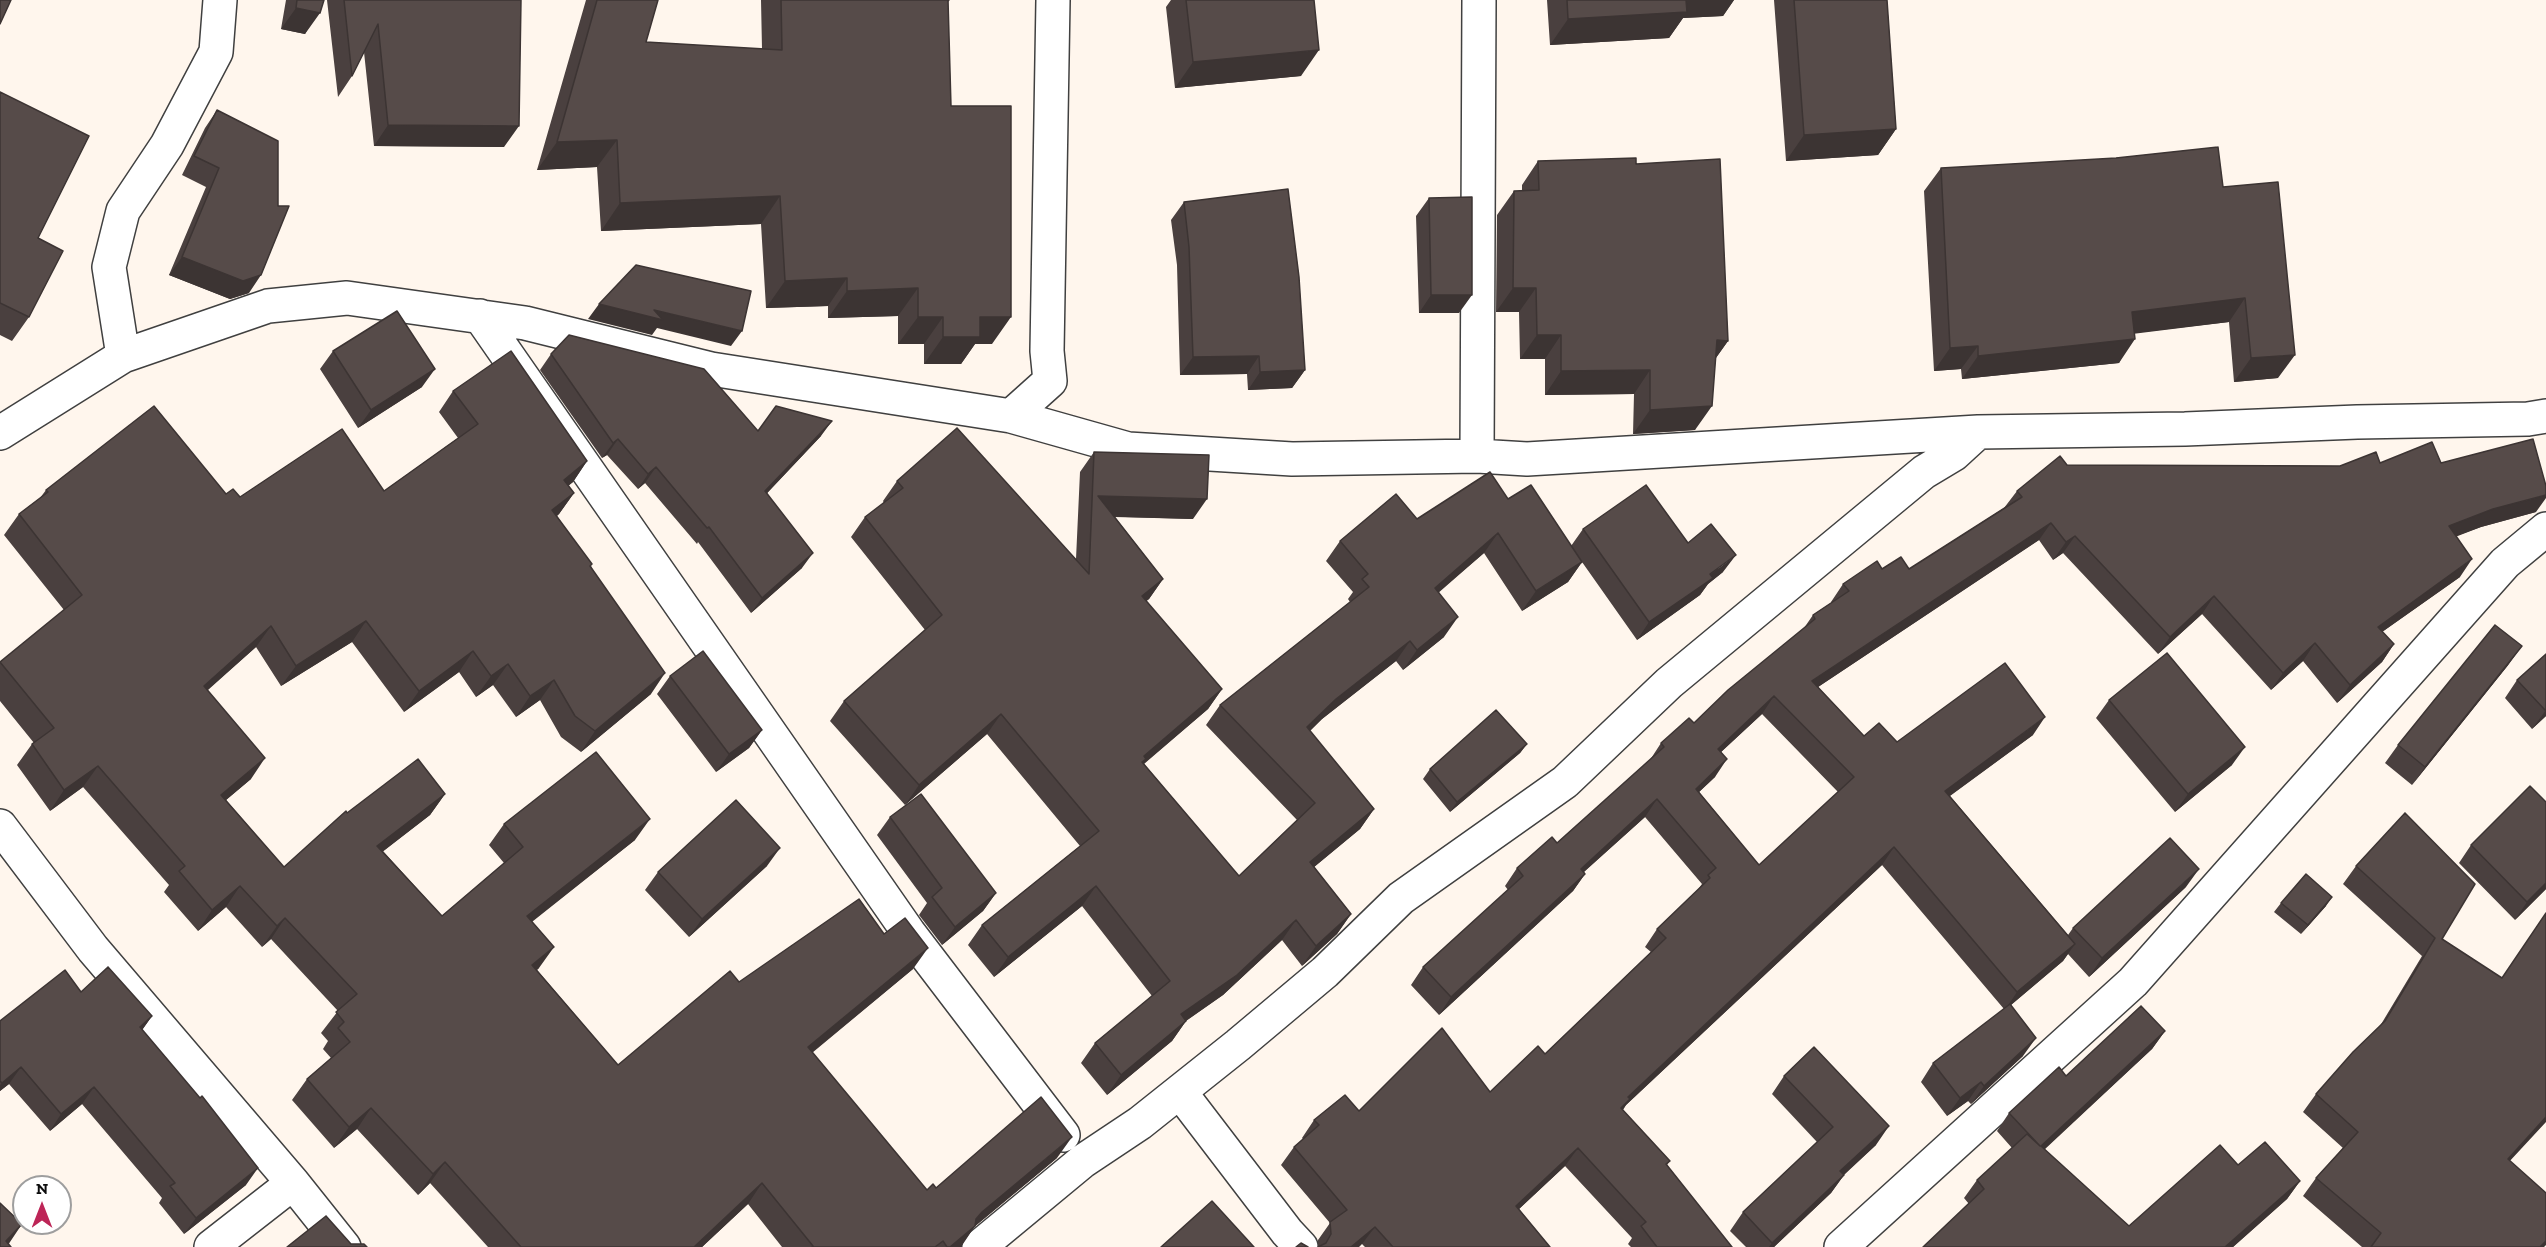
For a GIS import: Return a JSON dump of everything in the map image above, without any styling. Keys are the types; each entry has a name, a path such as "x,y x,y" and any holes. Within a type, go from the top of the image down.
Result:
{"street":[{"path":"123,356 109,267 123,211 167,145 216,52 220,0"},
{"path":"1011,416 1050,381 1047,351 1053,0"},
{"path":"1477,456 1479,0"},
{"path":"0,433 123,356 268,306 347,298 525,323 711,369 1011,416 1128,449 1292,459 1477,456 1527,459 1978,432 2185,429 2357,422 2528,419 2546,416"},
{"path":"480,316 909,933 1083,1161"},
{"path":"978,1247 1083,1161 1140,1123 1180,1092 1325,972 1401,898 1564,782 1669,683 1924,472 1954,454 1978,432"},
{"path":"1841,1247 2133,982 2505,563 2546,529"},
{"path":"0,826 93,949 293,1183 344,1247"},
{"path":"1180,1092 1287,1232 1301,1247"},
{"path":"211,1247 293,1183"}],"building":[{"path":"0,0 11,0 0,24"},
{"path":"297,0 324,0 320,13 296,8"},
{"path":"344,0 521,0 519,126 388,125 378,24 352,76"},
{"path":"597,0 658,0 646,42 782,50 781,0 948,0 951,106 1011,106 1011,317 980,317 980,337 943,337 943,317 918,317 918,288 847,291 847,278 785,281 780,196 620,203 617,140 557,142"},
{"path":"1186,0 1314,0 1319,50 1193,62"},
{"path":"1567,0 1686,0 1687,12 1568,19"},
{"path":"1794,0 1887,0 1896,129 1804,135"},
{"path":"0,92 89,136 38,238 63,251 29,317 0,303"},
{"path":"217,110 278,141 278,206 289,206 261,275 243,281 182,257 219,168 194,156"},
{"path":"2218,147 2223,187 2278,182 2295,355 2251,358 2245,298 2132,312 2135,339 1978,356 1978,346 1950,348 1941,168 2116,158"},
{"path":"1636,158 1636,164 1720,159 1728,341 1717,340 1712,406 1650,410 1650,370 1561,371 1561,335 1537,335 1536,288 1513,288 1514,191 1539,190 1538,161"},
{"path":"1288,189 1299,277 1305,370 1260,372 1259,356 1193,357 1189,247 1184,202"},
{"path":"1472,197 1472,295 1431,295 1429,198"},
{"path":"636,265 751,291 742,331 654,310 663,320 599,304"},
{"path":"397,311 435,369 371,410 333,351"},
{"path":"569,335 704,369 758,431 776,406 832,421 765,491 813,553 762,598 709,527 707,528 656,467 648,474 618,439 613,443 551,354"},
{"path":"511,351 587,461 564,480 574,493 552,510 592,564 590,566 665,673 595,731 575,716 554,680 530,696 508,664 491,676 473,651 419,691 366,621 296,666 271,626 204,686 265,758 221,795 284,867 346,811 347,813 418,759 445,794 377,846 442,916 523,847 504,824 596,752 650,819 527,916 554,947 532,965 618,1065 730,971 739,982 859,899 884,934 905,918 928,948 808,1047 927,1190 933,1184 936,1188 1041,1097 1072,1137 982,1212 976,1219 975,1226 950,1247 947,1247 943,1241 935,1247 812,1247 762,1183 694,1247 521,1247 445,1162 433,1174 371,1108 349,1127 307,1079 350,1042 338,1028 344,1022 336,1012 357,994 285,918 277,926 240,886 212,910 179,871 185,866 98,766 64,790 32,744 54,728 0,662 82,595 19,514 48,492 46,490 154,406 226,494 233,489 240,497 342,429 384,491 478,424 453,391"},
{"path":"957,428 1089,574 1094,452 1209,455 1207,499 1098,496 1163,579 1142,596 1222,689 1144,756 1146,759 1142,762 1239,876 1315,803 1220,705 1369,587 1362,579 1368,574 1340,541 1396,494 1417,519 1490,472 1508,499 1531,485 1582,562 1536,591 1498,533 1435,588 1458,617 1417,650 1410,641 1336,699 1307,727 1374,809 1310,862 1351,914 1316,946 1296,920 1237,975 1181,1014 1186,1021 1121,1075 1095,1043 1170,981 1096,886 1008,957 982,925 1099,831 1001,714 919,785 844,701 942,615 865,517 903,488 897,481"},
{"path":"2533,439 2546,486 2546,495 2493,509 2449,526 2472,559 2378,627 2394,644 2350,685 2315,643 2283,673 2214,596 2170,637 2075,536 2066,542 2051,523 1812,681 1864,736 1879,723 1897,742 2005,663 2045,717 1945,791 2075,944 2017,992 1894,847 1628,1097 1630,1099 1621,1108 1670,1161 1666,1164 1732,1247 1657,1247 1641,1226 1646,1222 1578,1148 1516,1206 1550,1247 1393,1247 1375,1227 1351,1247 1318,1247 1326,1243 1331,1234 1330,1222 1347,1210 1294,1147 1319,1125 1314,1120 1345,1095 1359,1111 1442,1028 1490,1092 1538,1046 1545,1054 1666,938 1657,929 1710,878 1708,875 1716,868 1657,799 1581,869 1585,874 1451,997 1423,967 1523,876 1517,868 1552,837 1557,843 1664,747 1661,743 1689,718 1694,723 1728,690 1815,619 1813,615 1849,591 1843,584 1877,561 1882,569 1901,557 1909,569 2022,497 2017,491 2060,456 2067,465 2340,466 2376,452 2380,463 2432,442 2441,463","holes":["1774,696 1854,777 1759,865 1696,789 1727,759 1718,749"]},
{"path":"1646,485 1688,543 1711,524 1736,555 1710,574 1713,578 1649,622 1583,529"},
{"path":"2495,625 2522,646 2425,767 2398,745"},
{"path":"703,651 762,730 729,754 670,676"},
{"path":"2167,653 2245,747 2188,794 2109,700"},
{"path":"2546,654 2546,710 2545,710 2517,680"},
{"path":"1496,710 1527,744 1457,802 1430,769"},
{"path":"2530,786 2546,802 2546,883 2527,902 2471,845"},
{"path":"921,794 996,893 955,927 932,897 942,888 890,817"},
{"path":"736,800 780,848 702,919 658,872"},
{"path":"2405,813 2475,884 2442,939 2502,978 2546,913 2546,1117 2508,1159 2546,1193 2546,1241 2540,1247 2371,1247 2381,1233 2316,1178 2358,1132 2316,1094 2353,1052 2385,1021 2435,938 2356,866"},
{"path":"2170,838 2199,869 2102,958 2073,928"},
{"path":"2306,874 2332,897 2308,925 2281,903"},
{"path":"108,967 152,1016 140,1027 200,1098 202,1096 258,1168 196,1218 170,1186 175,1183 94,1087 61,1114 21,1067 2,1083 0,1081 0,1021 65,970 81,992"},
{"path":"2010,1004 2036,1038 1984,1086 1981,1082 1960,1098 1933,1063"},
{"path":"2141,1006 2165,1031 2041,1146 2129,1226 2220,1145 2238,1165 2265,1142 2300,1181 2225,1247 1923,1247 1984,1189 1977,1180 2027,1134 2040,1146 2009,1113 2059,1067 2066,1076"},
{"path":"1814,1047 1889,1126 1840,1171 1844,1175 1772,1243 1743,1212 1833,1127 1784,1076"},
{"path":"1212,1201 1254,1247 1161,1247"},
{"path":"0,1203 12,1214 12,1235 6,1241 11,1247 0,1247"},
{"path":"326,1216 351,1244 364,1244 367,1247 287,1247"},
{"path":"1301,1243 1308,1247 1296,1247"}]}
